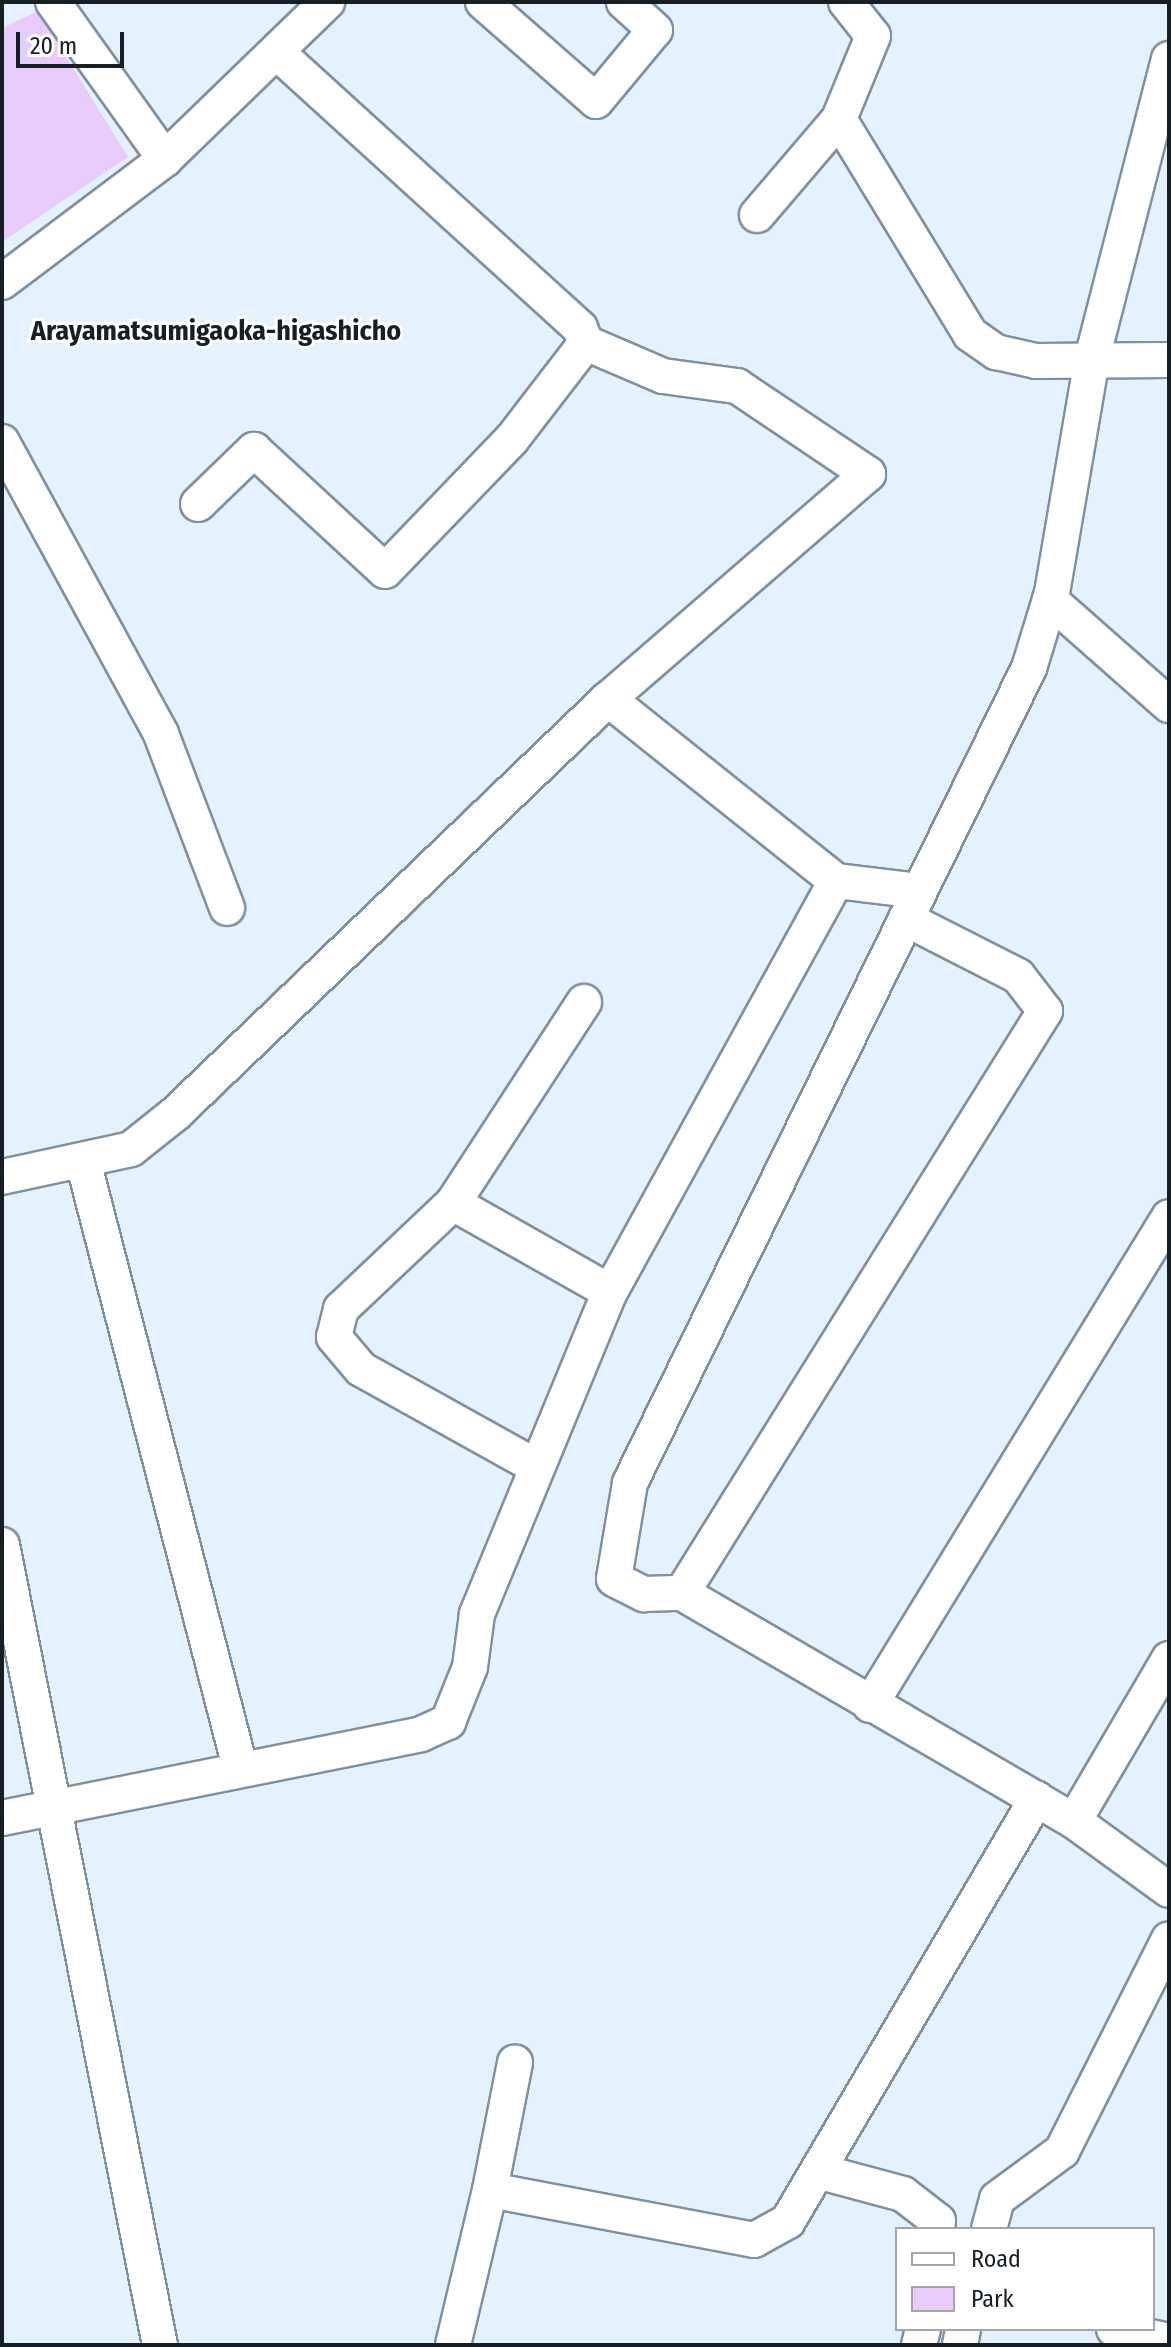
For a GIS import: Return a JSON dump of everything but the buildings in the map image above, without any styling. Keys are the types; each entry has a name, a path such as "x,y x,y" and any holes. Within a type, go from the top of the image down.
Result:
{"street":[{"path":"53,2 165,159"},
{"path":"2,282 165,159 278,53 327,2"},
{"path":"483,2 596,101 655,30 624,2"},
{"path":"757,215 839,119 873,36 846,2"},
{"path":"2,1177 131,1149 175,1114 608,699 868,474 737,386 663,376 586,343 580,328 278,53"},
{"path":"1169,59 1092,359 1050,600 1029,668 630,1483 614,1579 644,1594 682,1593 1074,1821 1169,1890"},
{"path":"839,119 970,334 996,352 1036,361 1169,360"},
{"path":"198,504 254,450 385,571 512,439 586,343"},
{"path":"2,442 161,734 227,908"},
{"path":"1050,600 1169,705"},
{"path":"608,699 836,881 912,905 1018,976 1045,1011 682,1593"},
{"path":"2,1818 240,1767 421,1734 448,1722 470,1667 477,1614 610,1292 836,881"},
{"path":"537,1467 361,1369 334,1337 341,1309 453,1203 584,1002"},
{"path":"83,1161 240,1767"},
{"path":"453,1203 610,1292"},
{"path":"870,1705 1169,1217"},
{"path":"2,1545 160,2345"},
{"path":"1074,1821 1169,1659"},
{"path":"490,2190 754,2240 788,2221 821,2172 1037,1799"},
{"path":"990,2227 997,2199 1062,2151 1169,1939"},
{"path":"453,2345 490,2190 515,2062"},
{"path":"821,2172 903,2194 938,2221 937,2227"},
{"path":"1123,2331 1169,2341"}],"green space":[{"path":"38,11 128,157 2,242 2,28"}],"district":[{"name":"Arayamatsumigaoka-higashicho","path":"216,331"}]}
